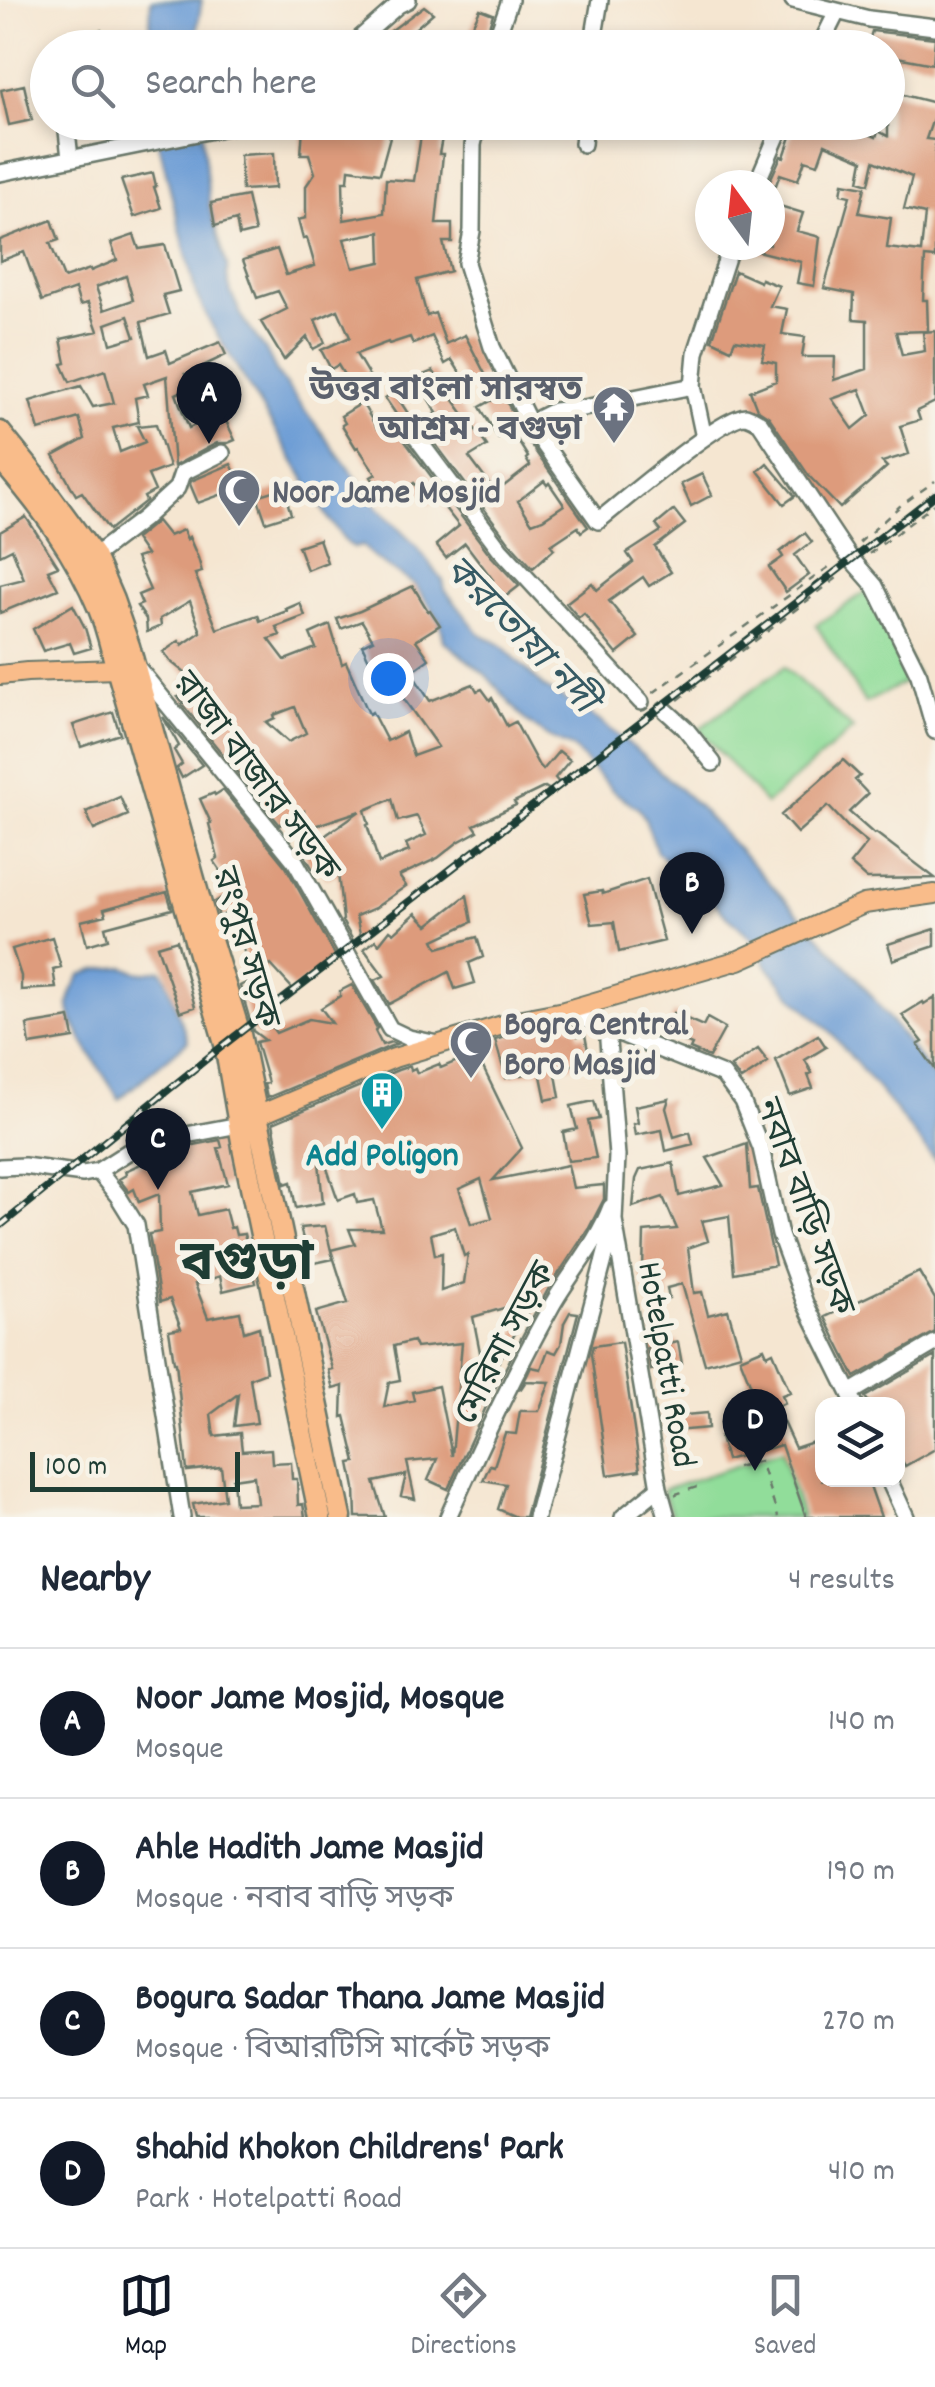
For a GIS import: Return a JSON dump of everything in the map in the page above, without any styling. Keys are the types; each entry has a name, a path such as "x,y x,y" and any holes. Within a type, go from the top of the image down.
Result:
{"highway":[{"name":"রংপুর সড়ক","path":"0,432 94,556 113,600 126,666 248,1120 341,1517"},
{"name":"রংপুর সড়ক","path":"0,459 70,551 126,666"},
{"name":"রংপুর সড়ক","path":"248,1120 320,1517"}],"main road":[{"path":"0,675 126,666"},
{"path":"248,1120 380,1063 522,1019 564,1011 739,960 864,904 935,894"}],"street":[{"path":"370,30 408,0"},
{"path":"499,30 510,0"},
{"path":"595,30 600,0"},
{"path":"793,0 869,19 935,27"},
{"path":"869,19 874,0"},
{"path":"828,30 837,12"},
{"path":"68,140 70,158"},
{"path":"0,173 160,140"},
{"path":"475,140 472,232 466,263 492,347 531,426 598,521 704,438 737,418 748,416 760,422 851,559 876,586 919,675 935,731"},
{"path":"583,140 583,144"},
{"path":"762,170 775,140"},
{"path":"704,438 693,386 696,353 726,260"},
{"path":"531,426 554,412 693,386"},
{"path":"410,429 500,549 640,702"},
{"path":"94,556 143,520 176,488 182,472 222,453"},
{"name":"রাজা বাজার সড়ক","path":"126,666 295,861 390,1030"},
{"path":"665,710 714,762"},
{"name":"নবাব বাড়ি সড়ক","path":"564,1011 723,1075 742,1102 760,1148 780,1235 805,1303 852,1397"},
{"path":"536,1517 614,1220 617,1156 607,1028"},
{"path":"380,1063 390,1030 439,1044"},
{"path":"0,1167 24,1166 83,1174 98,1171 148,1144 248,1120"},
{"path":"98,1171 136,1225 182,1517"},
{"name":"মেরিনা সড়ক","path":"448,1517 514,1374 554,1302 603,1227 615,1198"},
{"name":"Hotelpatti Road","path":"614,1220 659,1488 674,1511"},
{"path":"854,1397 935,1343"},
{"path":"892,1487 906,1517"},
{"path":"623,1517 659,1488"}],"path":[{"path":"665,710 851,559 900,506 935,481"},
{"path":"640,702 935,504"},
{"path":"737,1467 760,1461 778,1517"},
{"path":"674,1511 676,1494 700,1486"}],"green space":[{"path":"873,587 917,676 865,703 816,625"},
{"path":"784,667 853,729 766,804 699,729"},
{"path":"781,1451 802,1517 672,1517 663,1490"}],"water":[{"path":"151,0 202,0 197,30 150,30"},
{"path":"158,140 203,140 210,210 231,293 244,321 277,373 379,509 417,547 479,633 501,645 544,687 598,720 635,749 696,804 857,977 935,1079 935,1161 828,1029 793,997 766,964 756,942 696,882 657,852 639,809 613,791 573,748 526,721 486,675 444,641 440,620 415,585 363,546 354,548 345,541 196,294"},
{"path":"124,967 140,973 161,970 188,1041 119,1099 75,1026 69,1002 81,975"}],"building":[{"path":"424,6 433,13 414,30 392,30"},
{"path":"480,9 493,14 488,30 470,30"},
{"path":"905,35 935,38 933,64 905,59"},
{"path":"24,85 30,120 9,125 1,90"},
{"path":"905,95 935,103 926,139 935,140 935,258 925,257 923,300 927,300 928,331 896,332 902,355 925,351 923,332 935,331 935,402 917,411 920,420 900,426 909,454 882,462 887,467 840,508 809,476 769,417 757,409 750,391 776,381 776,363 762,360 765,345 735,340 731,349 712,340 735,271 779,286 770,306 787,309 782,334 805,337 802,357 835,357 834,380 867,369 867,320 853,319 854,294 824,288 850,196 841,194 843,183 865,187 859,213 891,218 887,248 921,252 925,214 904,209 912,177 874,161 869,184 859,181 863,160 825,144 818,164 805,160 798,180 785,176 785,170 775,170 781,156 784,157 790,140 905,140","holes":["860,389 870,415 853,429 832,399"]},
{"path":"302,140 389,140 380,173 349,169 348,181 343,181 344,220 384,213 386,179 414,181 420,140 442,140 436,224 452,224 452,242 443,242 450,271 417,280 427,316 435,313 446,344 465,335 485,374 467,384 452,360 445,364 432,336 413,344 410,337 388,342 356,354 378,391 357,404 338,365 331,369 321,350 350,337 338,310 315,320 325,343 313,349 307,337 284,360 261,322 287,309 278,291 257,298 243,260 277,249 286,275 315,266 298,220 306,218 306,186 315,173 309,154 301,154","holes":["380,232 381,262 353,268 344,239"]},
{"path":"274,153 275,188 242,190 240,155"},
{"path":"153,173 161,208 134,217 121,180"},
{"path":"247,196 255,232 239,236 236,220 215,226 211,203"},
{"path":"785,208 803,213 797,231 820,237 814,286 797,283 801,262 785,258"},
{"path":"52,220 59,240 50,243 64,278 117,260 111,243 134,235 139,249 165,245 179,291 163,295 169,314 141,322 149,356 166,350 170,363 220,342 226,355 205,365 206,371 185,374 191,387 176,394 189,428 205,420 208,427 225,419 235,440 217,443 174,466 167,376 144,384 148,395 135,398 139,422 113,428 120,452 145,442 137,426 156,424 169,467 148,475 155,491 109,530 82,492 76,495 54,456 85,439 79,418 39,430 30,401 81,386 93,407 114,403 105,370 70,382 62,364 66,363 61,339 98,331 88,303 80,305 75,289 42,301 24,252 0,261 0,240","holes":["126,276 133,300 104,310 96,287","128,316 135,337 111,344 106,324"]},
{"path":"433,371 487,446 469,457 490,485 496,481 504,486 530,466 511,430 498,438 480,407 498,397 500,401 505,398 522,432 588,527 581,532 578,527 551,545 554,549 533,568 419,422 437,413 416,378","holes":["544,481 564,505 532,523 518,501"]},
{"path":"394,392 411,418 400,424 401,436 491,556 519,586 501,600 488,585 493,580 465,543 446,558 436,545 459,526 437,498 430,504 414,483 387,501 371,477 376,474 342,425 345,423 341,416 362,403 377,428 396,414 385,398"},
{"path":"767,463 795,496 784,504 758,471"},
{"path":"231,464 242,487 198,503 191,481"},
{"path":"702,474 712,495 691,506 681,484"},
{"path":"283,488 291,514 266,522 257,496"},
{"path":"674,510 685,524 655,547 671,572 649,586 643,577 609,601 638,637 617,654 584,614 579,618 566,603 592,583 597,590 633,562 627,553 661,531 656,525"},
{"path":"26,517 58,566 48,570 58,589 0,613 0,585 24,579 12,549 0,555 0,532"},
{"path":"157,521 169,536 183,530 198,558 202,572 195,574 217,629 258,615 260,621 300,603 305,616 276,627 280,635 269,639 285,660 316,648 310,634 330,625 342,664 346,662 369,714 372,712 387,741 405,732 413,756 438,747 401,695 385,663 373,668 362,645 373,640 362,621 341,629 337,619 413,586 440,625 416,640 429,659 411,672 430,701 473,684 477,691 482,689 492,698 507,726 515,722 543,770 559,751 570,760 555,778 560,784 514,802 516,805 474,825 478,831 438,858 399,876 406,886 356,916 361,938 354,942 342,921 338,873 326,878 319,863 314,871 306,858 306,849 360,811 305,829 304,811 280,825 178,697 191,693 181,682 190,677 163,652 201,632 190,601 160,619 161,626 147,632 146,619 137,606 142,604 138,595 150,590 136,558 146,555 135,539","holes":["295,707 306,733 288,742 266,722","392,799 398,821 417,816 426,835 406,844 409,851 379,863 365,810"]},
{"path":"805,533 812,542 795,555 809,575 786,592 769,567 783,557 780,552"},
{"path":"319,539 327,562 307,570 298,546"},
{"path":"73,605 91,648 74,653 70,643 43,651 33,629"},
{"path":"113,712 120,734 81,747 73,725"},
{"path":"163,717 202,765 182,778 177,768 182,764 174,750 179,746"},
{"path":"843,760 860,776 855,780 868,794 849,812 935,878 867,879 850,864 867,843 828,806 797,833 781,815"},
{"path":"223,790 286,867 335,955 293,989 271,965 257,972 248,963 231,912 219,917 215,902 234,890 214,861 218,858 211,823 200,799"},
{"path":"120,797 128,815 94,830 86,812"},
{"path":"647,879 664,941 619,952 614,922 592,924 584,894 603,894"},
{"path":"167,892 172,909 105,927 108,939 87,945 81,921 106,915 104,909"},
{"path":"467,895 472,922 434,940 438,948 477,937 483,957 469,963 475,983 455,989 449,972 389,1004 375,980 384,976 364,949 376,940 379,944 390,930 394,933 416,913 428,925"},
{"path":"935,929 935,946 893,960 888,944"},
{"path":"52,937 61,967 53,969 56,988 21,990 21,976 12,949"},
{"path":"177,940 195,1007 180,1012 157,946"},
{"path":"248,982 265,1012 262,1014 276,1033 309,1019 332,1023 321,1008 352,985 377,1028 382,1045 396,1044 267,1098 264,1084 268,1083 256,1042 265,1040 253,1031 240,986"},
{"path":"935,997 935,1069 918,1045 923,1042 902,1015"},
{"path":"673,1013 703,1026 707,1018 725,1028 709,1057 665,1033"},
{"path":"70,1018 74,1038 30,1045 27,1025"},
{"path":"567,1024 578,1029 578,1036 585,1035 590,1061 555,1069 560,1097 546,1100 540,1071 506,1078 495,1040"},
{"path":"818,1035 826,1047 805,1060 812,1073 808,1075 813,1088 790,1096 776,1060"},
{"path":"758,1049 768,1062 741,1080 731,1067"},
{"path":"476,1053 522,1148 493,1180 568,1165 573,1188 604,1185 604,1199 527,1327 448,1489 428,1480 437,1459 407,1462 415,1499 401,1496 406,1475 374,1482 385,1517 356,1517 350,1463 356,1462 345,1416 342,1417 343,1386 333,1389 328,1370 332,1369 316,1312 348,1303 331,1250 355,1244 349,1229 382,1229 374,1200 357,1203 355,1194 338,1200 321,1151 318,1152 323,1203 296,1208 291,1182 285,1184 273,1123 410,1066 417,1073 439,1064 441,1068","holes":["481,1179 492,1218 471,1224 459,1189","455,1227 464,1256 468,1254 464,1283 441,1291 442,1253 435,1255 431,1234","535,1299 498,1363 482,1362 473,1317","413,1341 416,1348 462,1343 452,1456 438,1386 412,1392 414,1400 384,1407 389,1382 400,1380 394,1346"]},
{"path":"669,1099 666,1108 674,1137 690,1132 693,1144 666,1151 662,1130 635,1135 633,1124 638,1123 635,1106"},
{"path":"594,1101 599,1119 588,1121 596,1158 568,1161 563,1132 577,1129 571,1106"},
{"path":"220,1140 222,1147 218,1148 228,1184 192,1192 198,1215 225,1209 230,1228 234,1227 236,1235 244,1234 256,1283 223,1291 220,1276 195,1284 208,1318 240,1312 244,1332 259,1327 266,1372 250,1378 257,1423 234,1426 238,1394 211,1414 214,1436 240,1433 242,1451 271,1449 272,1463 291,1462 292,1479 297,1479 298,1505 303,1504 305,1517 196,1517 193,1504 225,1499 221,1467 187,1471 169,1330 181,1328 170,1299 160,1302 149,1234 160,1232 159,1194 139,1202 134,1189 129,1192 119,1179 126,1175 125,1171 154,1158 149,1156","holes":["254,1476 257,1503 235,1504 233,1479"]},
{"path":"747,1144 750,1189 758,1188 775,1265 734,1273 729,1216 702,1221 708,1241 688,1248 694,1293 702,1292 708,1315 728,1310 741,1354 705,1364 682,1284 667,1288 669,1298 651,1305 640,1272 644,1232 677,1229 663,1197 633,1207 636,1179 640,1170 673,1163 679,1196 723,1185 707,1158"},
{"path":"325,1226 333,1259 310,1264 300,1228"},
{"path":"919,1272 935,1299 935,1332 855,1377 825,1317"},
{"path":"570,1312 578,1313 525,1517 516,1517 498,1509 506,1484 483,1480 490,1465 494,1466 505,1433 516,1434 520,1411 539,1411 550,1382 526,1381 520,1390 531,1367 541,1369 548,1350 556,1353"},
{"path":"621,1342 640,1470 608,1475 591,1354 593,1346"},
{"path":"678,1342 682,1364 651,1370 647,1348"},
{"path":"764,1348 767,1355 773,1352 790,1392 782,1395 785,1403 776,1407 795,1448 815,1441 815,1487 870,1487 881,1517 806,1517 781,1445 726,1460 720,1437 734,1433 731,1422 762,1413 740,1358"},
{"path":"935,1356 935,1449 905,1466 905,1397 865,1397"},
{"path":"707,1413 708,1428 675,1431 674,1416"}],"railway":[{"path":"0,1226 225,1044 935,495"}],"place":[{"name":"Noor Jame Mosjid, Mosque","path":"209,444"},
{"name":"উত্তর বাংলা সারস্বত আশ্রম - বগুড়া","path":"614,445"},
{"name":"Noor Jame Mosjid","path":"239,528"},
{"name":"Ahle Hadith Jame Masjid","path":"692,934"},
{"name":"Bogra Central Boro Masjid","path":"471,1080"},
{"name":"Add Poligon","path":"382,1131"},
{"name":"Bogura Sadar Thana Jame Masjid","path":"158,1190"},
{"name":"Shahid Khokon Childrens' Park","path":"755,1471"}],"district":[{"name":"বগুড়া","path":"247,1260"}],"water label":[{"name":"করতোয়া নদী","path":"522,633"}]}
